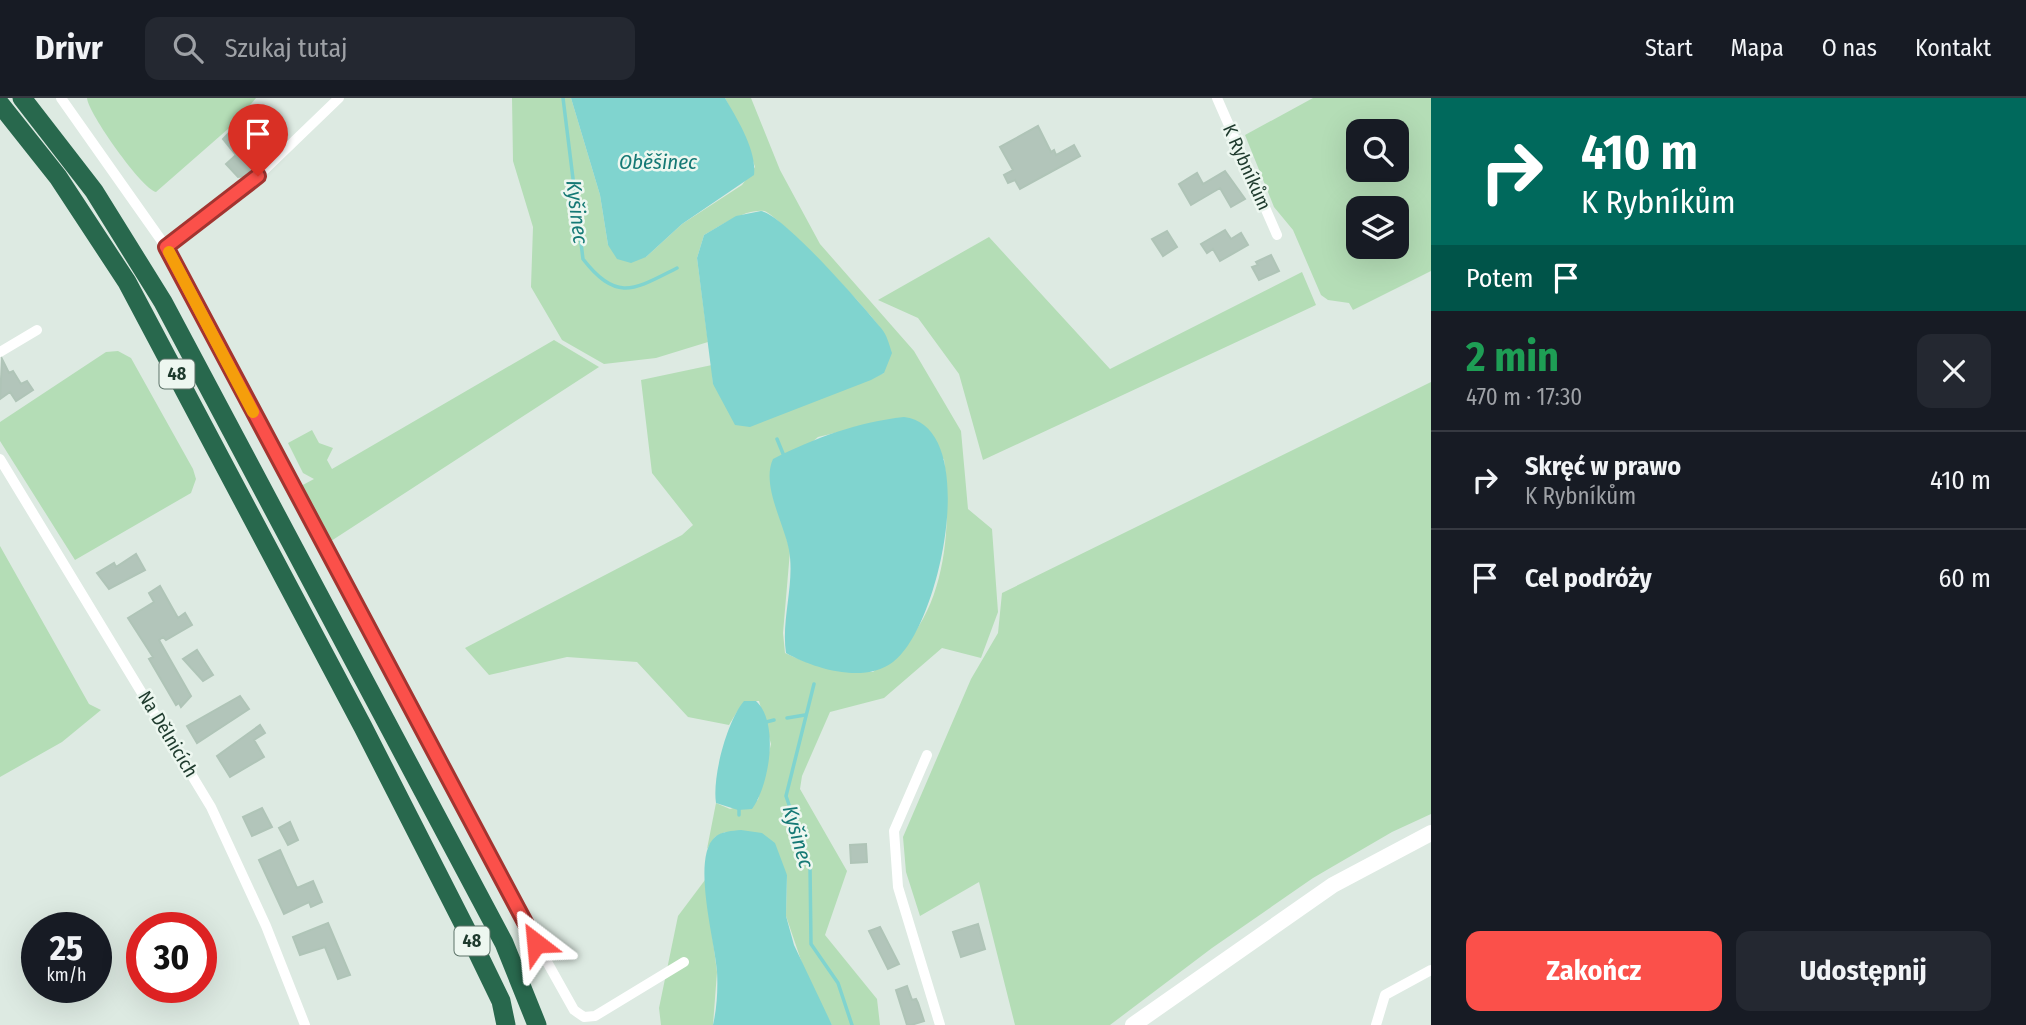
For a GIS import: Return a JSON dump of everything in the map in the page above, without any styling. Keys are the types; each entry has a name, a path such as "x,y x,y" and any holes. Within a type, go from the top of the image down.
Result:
{"highway":[{"name":"48","path":"22,98 106,209 186,342 514,964 537,1025"},
{"name":"48","path":"0,104 77,203 150,322 456,909 501,1001 506,1025"}],"street":[{"path":"61,98 166,247 486,853 579,1020 595,1016 684,962"},
{"path":"166,247 258,176 339,98"},
{"name":"K Rybníkům","path":"1217,98 1277,235"},
{"path":"0,352 37,330"},
{"name":"Na Dělnicích","path":"0,459 211,807 266,926 305,1025"},
{"path":"927,755 894,831 898,887 940,1025"},
{"path":"1133,1025 1333,885 1431,833"},
{"path":"1376,1025 1385,995 1431,970"}],"green space":[{"path":"87,98 256,98 236,122 156,192 139,178 117,150 96,119"},
{"path":"512,98 571,98 600,195 608,245 646,257 682,224 742,185 755,167 746,140 725,98 751,98 780,170 820,244 914,351 961,431 968,509 992,529 998,612 981,658 942,648 884,698 830,712 802,776 800,789 847,871 825,935 877,999 880,1025 832,1025 808,981 786,916 787,875 725,832 715,837 707,849 716,803 730,809 758,800 771,744 759,701 744,704 729,725 688,717 637,662 567,657 489,675 465,648 682,535 693,525 652,473 641,380 712,365 713,384 786,412 884,373 881,330 845,287 805,246 772,216 764,211 756,211 733,219 704,235 697,258 708,342 656,358 604,364 562,340 531,287 533,227 513,161","holes":["843,431 944,459 947,505 944,554 932,600 909,640 873,672 828,667 785,653 783,633 790,551 770,479 818,437"]},
{"path":"1313,98 1431,98 1431,271 1353,310 1349,303 1328,300 1321,295 1293,230 1274,207 1245,135"},
{"path":"989,237 1110,369 1302,272 1316,305 983,460 959,374 918,318 878,300"},
{"path":"554,340 599,367 328,543 299,487 314,479 303,473 288,443 312,430 319,443 333,448 327,460 332,469"},
{"path":"118,351 131,358 196,479 191,493 75,560 0,441 0,422 106,352"},
{"path":"1431,382 1431,814 1392,832 1313,878 1212,948 1110,1025 1015,1025 979,882 920,916 906,872 903,837 971,679 998,633 1002,593"},
{"path":"0,546 89,704 101,710 62,742 0,777"},
{"path":"705,880 717,972 713,1025 661,1025 659,1008 678,916"}],"water":[{"name":"Oběšinec","path":"571,98 725,98 749,145 754,175 682,224 646,257 631,263 617,259 608,245 600,195"},
{"path":"761,211 787,228 841,282 883,331 892,353 884,373 871,380 750,427 735,425 713,384 697,258 704,235 736,216"},
{"path":"904,417 928,429 942,454 948,490 946,530 938,572 926,611 910,642 893,662 881,669 854,673 825,669 786,653 785,627 790,563 789,550 771,492 770,469 773,459 837,432"},
{"path":"744,701 756,701 763,711 770,739 767,771 758,799 752,809 738,810 716,803 715,792 727,735"},
{"path":"741,830 762,833 775,843 787,875 786,916 794,945 832,1025 713,1025 717,971 706,901 705,863 708,848 715,837 724,832"}],"building":[{"path":"250,111 264,124 271,118 287,135 273,148 269,144 252,159 256,164 245,176 238,177 226,164 236,155 223,139"},
{"path":"1038,126 1051,152 1054,150 1056,155 1074,145 1080,156 1020,189 1015,180 1008,183 1004,175 1013,170 1000,147"},
{"path":"1225,171 1245,199 1231,207 1220,188 1191,205 1179,184 1197,173 1203,184"},
{"path":"1225,230 1231,239 1241,233 1248,245 1220,261 1213,249 1207,253 1201,244"},
{"path":"1167,231 1177,247 1163,256 1152,239"},
{"path":"1271,255 1279,271 1259,280 1252,267"},
{"path":"2,359 9,373 13,371 21,384 27,381 33,390 16,401 10,392 0,399"},
{"path":"136,554 145,570 109,589 97,573 114,563 116,567"},
{"path":"160,586 178,618 185,613 192,625 166,640 163,637 159,640 191,696 181,707 179,703 176,705 149,659 153,657 128,618 154,602 149,593"},
{"path":"197,650 213,675 203,681 183,659"},
{"path":"240,696 249,709 197,743 187,726"},
{"path":"260,725 265,733 254,740 264,757 230,777 217,756"},
{"path":"262,808 272,827 252,836 243,817"},
{"path":"290,822 298,840 288,845 279,828"},
{"path":"866,844 867,862 851,863 850,845"},
{"path":"280,850 297,888 313,881 322,902 311,907 309,902 284,914 259,860"},
{"path":"328,923 350,975 338,979 325,947 300,955 293,937"},
{"path":"978,924 985,949 961,957 953,932"},
{"path":"880,927 899,964 888,969 869,931"},
{"path":"907,986 912,1000 916,999 918,1003 924,1021 911,1025 907,1025 896,990"}],"waterway":[{"name":"Kyšinec","path":"563,98 583,259 606,282 627,288 649,282 677,268"},
{"name":"Kyšinec","path":"777,439 784,456"},
{"name":"Kyšinec","path":"814,684 786,796 810,866 811,944 838,983 852,1025"},
{"path":"787,718 805,715"},
{"path":"765,726 766,722 774,720"},
{"path":"739,806 739,815"}],"slow traffic":[{"path":"169,252 253,412"}],"route":[{"path":"258,176 166,247 536,943"}]}
